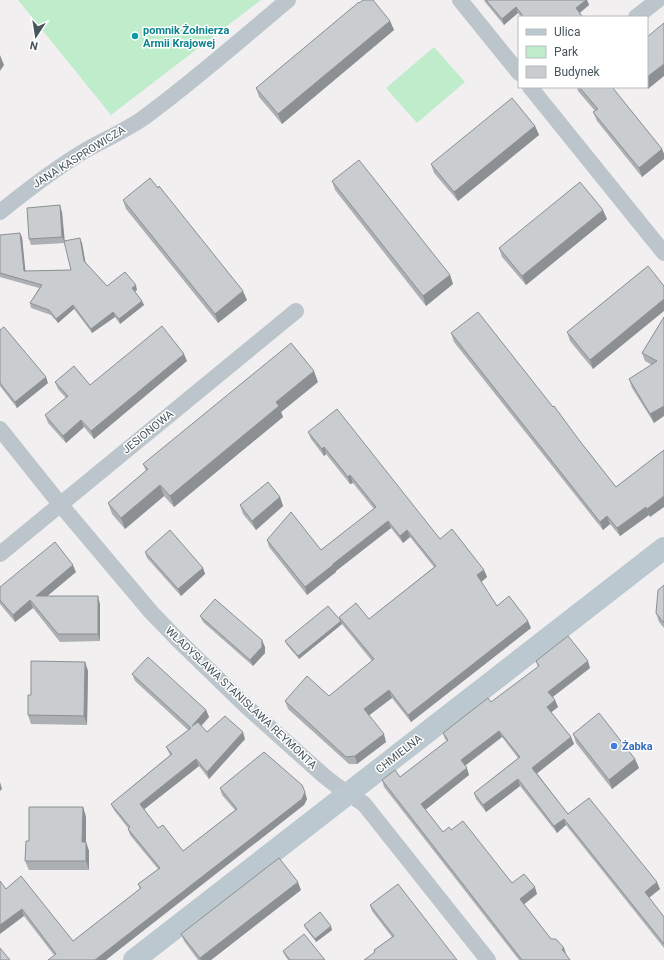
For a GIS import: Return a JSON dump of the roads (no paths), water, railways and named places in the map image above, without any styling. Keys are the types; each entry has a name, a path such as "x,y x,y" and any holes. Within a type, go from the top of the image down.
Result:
{"street":[{"name":"JANA KASPROWICZA","path":"0,212 53,171 140,119 211,65 288,0"},
{"path":"460,0 518,72"},
{"path":"637,16 658,0"},
{"path":"538,90 664,253"},
{"name":"JESIONOWA","path":"0,554 296,311"},
{"name":"WŁADYSŁAWA STANISŁAWA REYMONTA","path":"0,429 60,504 151,612 177,639 323,776 364,804 488,960"},
{"name":"CHMIELNA","path":"134,960 664,548"}],"place":[{"name":"pomnik Żołnierza Armii Krajowej","path":"135,36"},
{"name":"Żabka","path":"614,746"}]}
